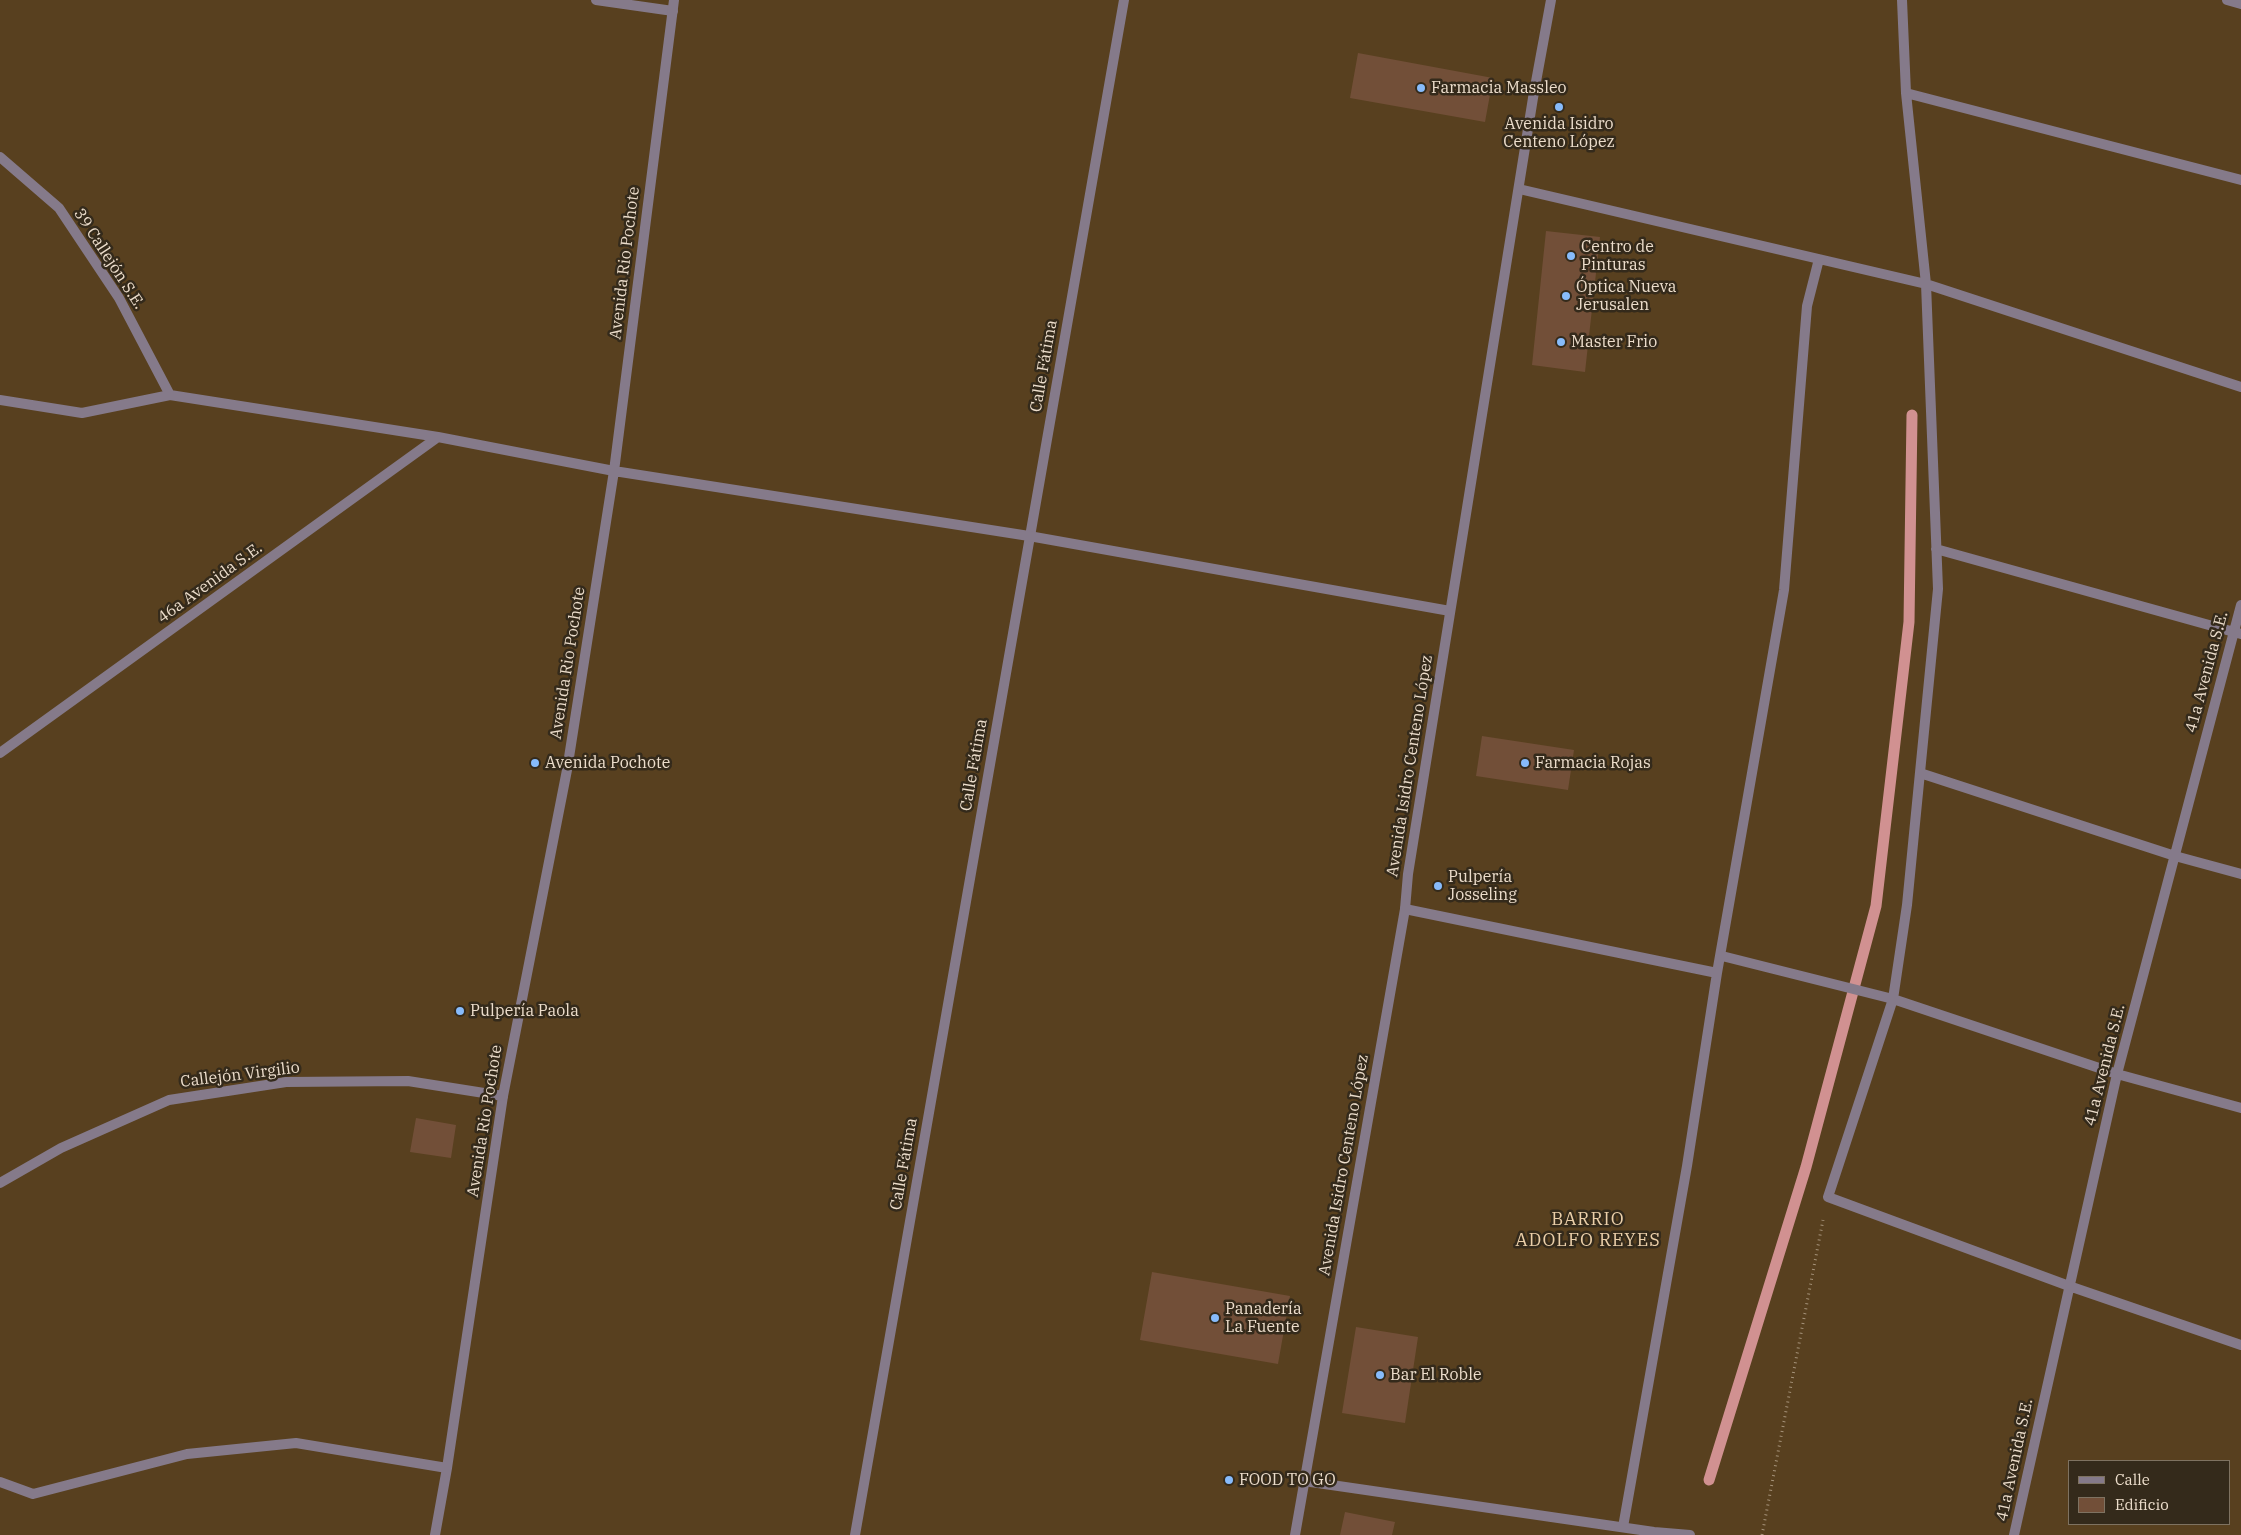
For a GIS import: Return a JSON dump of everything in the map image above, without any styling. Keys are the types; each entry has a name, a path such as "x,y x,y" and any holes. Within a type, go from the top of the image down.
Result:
{"street":[{"path":"596,0 672,11"},
{"name":"Avenida Rio Pochote","path":"435,1535 447,1468 503,1096 566,770 614,471 674,0"},
{"name":"Calle Fátima","path":"855,1535 1124,0"},
{"name":"Avenida Isidro Centeno López","path":"1295,1535 1405,909 1408,874 1450,611 1518,188 1551,0"},
{"path":"1902,0 1906,93 1926,284 1938,589 1907,905 1893,999 1828,1197 2069,1286 2241,1344"},
{"path":"2227,0 2241,4"},
{"path":"1906,93 2241,180"},
{"name":"39 Callejón S.E.","path":"0,157 58,208 119,298 170,395"},
{"path":"1518,188 1926,284 2241,387"},
{"path":"1623,1527 1686,1176 1718,973 1784,590 1807,306 1819,259"},
{"path":"0,400 82,413 170,395 438,437 614,471 1029,536 1450,611"},
{"name":"46a Avenida S.E.","path":"0,753 438,437"},
{"path":"1936,550 2237,633"},
{"name":"41a Avenida S.E.","path":"2014,1535 2117,1074 2237,633 2241,605"},
{"path":"1920,773 2175,856 2241,874"},
{"path":"1405,909 1718,973"},
{"path":"1722,956 1893,999 2117,1074 2241,1108"},
{"name":"Callejón Virgilio","path":"0,1183 61,1148 169,1100 286,1082 408,1081 503,1096"},
{"path":"0,1482 33,1494 187,1454 296,1443 447,1468"},
{"path":"1304,1481 1690,1535"}],"path":[{"path":"1762,1535 1828,1197"}],"building":[{"name":"Farmacia Massleo","path":"1358,53 1493,78 1485,122 1350,98"},
{"path":"1546,231 1600,237 1585,372 1532,365"},
{"name":"Farmacia Rojas","path":"1482,736 1574,750 1568,790 1476,776"},
{"path":"416,1118 456,1125 451,1158 410,1152"},
{"name":"Panadería La Fuente","path":"1152,1272 1290,1296 1278,1364 1140,1340"},
{"name":"Bar El Roble","path":"1356,1327 1418,1337 1405,1423 1342,1413"},
{"path":"1345,1512 1395,1522 1392,1535 1340,1535"}],"waterway":[{"path":"1709,1480 1806,1167 1876,906 1909,622 1912,415"}],"place":[{"name":"Farmacia Massleo","path":"1421,88"},
{"name":"Avenida Isidro Centeno López","path":"1559,107"},
{"name":"Centro de Pinturas","path":"1571,256"},
{"name":"Óptica Nueva Jerusalen","path":"1566,296"},
{"name":"Master Frio","path":"1561,342"},
{"name":"Avenida Pochote","path":"535,763"},
{"name":"Farmacia Rojas","path":"1525,763"},
{"name":"Pulpería Josseling","path":"1438,886"},
{"name":"Pulpería Paola","path":"460,1011"},
{"name":"Panadería La Fuente","path":"1215,1318"},
{"name":"Bar El Roble","path":"1380,1375"},
{"name":"FOOD TO GO","path":"1229,1480"}],"district":[{"name":"BARRIO ADOLFO REYES","path":"1588,1230"}]}
